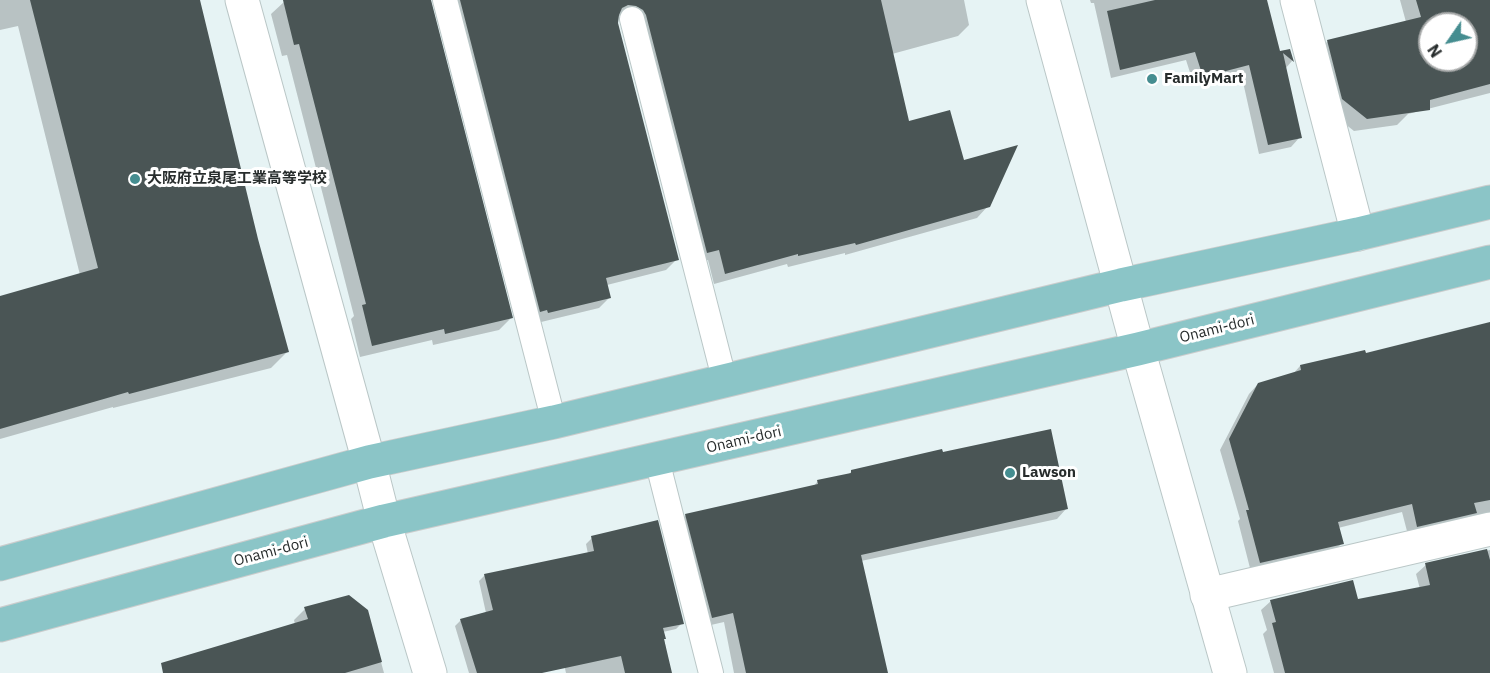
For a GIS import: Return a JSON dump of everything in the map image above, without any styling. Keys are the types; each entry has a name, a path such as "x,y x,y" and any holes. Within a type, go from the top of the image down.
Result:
{"main road":[{"path":"0,564 369,462 554,422 1121,285 1358,234 1490,202"},
{"name":"Onami-dori","path":"0,626 384,521 1138,349 1490,262"}],"street":[{"path":"242,0 384,521 430,673"},
{"path":"1043,0 1138,349 1230,673"},
{"path":"1297,0 1358,234"},
{"path":"1207,595 1490,529"}],"lane":[{"path":"445,0 554,422"},
{"path":"632,19 725,382"},
{"path":"657,460 711,673"}],"building":[{"name":"大阪府立泉尾工業高等学校","path":"30,0 200,0 258,239 289,352 129,394 128,392 0,429 0,296 98,268"},
{"path":"283,0 431,0 513,318 445,334 444,329 372,346 362,305 366,304 299,44 294,45"},
{"path":"460,0 881,0 909,121 950,110 964,160 1018,145 990,207 856,245 855,243 798,256 798,254 725,274 719,250 707,253 646,15 636,6 628,5 622,8 618,23 679,260 606,278 611,298 548,313 547,310 540,312"},
{"path":"1155,0 1267,0 1280,51 1290,49 1294,62 1283,53 1302,138 1268,145 1249,65 1203,77 1195,52 1120,70 1107,11"},
{"path":"1416,0 1490,0 1490,84 1430,100 1430,110 1367,119 1342,99 1327,40 1418,18 1418,72 1478,72 1478,12 1420,12"},
{"path":"1490,322 1490,500 1474,503 1477,513 1417,527 1412,504 1338,522 1344,544 1260,563 1246,510 1249,510 1229,439 1258,383 1301,370 1300,365 1365,350 1366,353"},
{"path":"1051,429 1068,509 861,555 888,673 746,673 733,613 712,618 685,514 818,484 817,480 851,473 851,470 942,449 943,452"},
{"path":"658,520 684,624 663,628 672,673 625,673 621,656 542,673 477,673 460,619 493,610 484,574 594,551 591,536"},
{"path":"1487,549 1490,560 1490,673 1285,673 1272,623 1276,622 1270,600 1353,580 1358,599 1430,585 1425,563"},
{"path":"349,595 368,610 382,662 345,673 163,673 161,663 308,619 304,607"}],"place":[{"name":"FamilyMart","path":"1152,79"},
{"name":"大阪府立泉尾工業高等学校","path":"135,179"},
{"name":"Lawson","path":"1010,473"}]}
